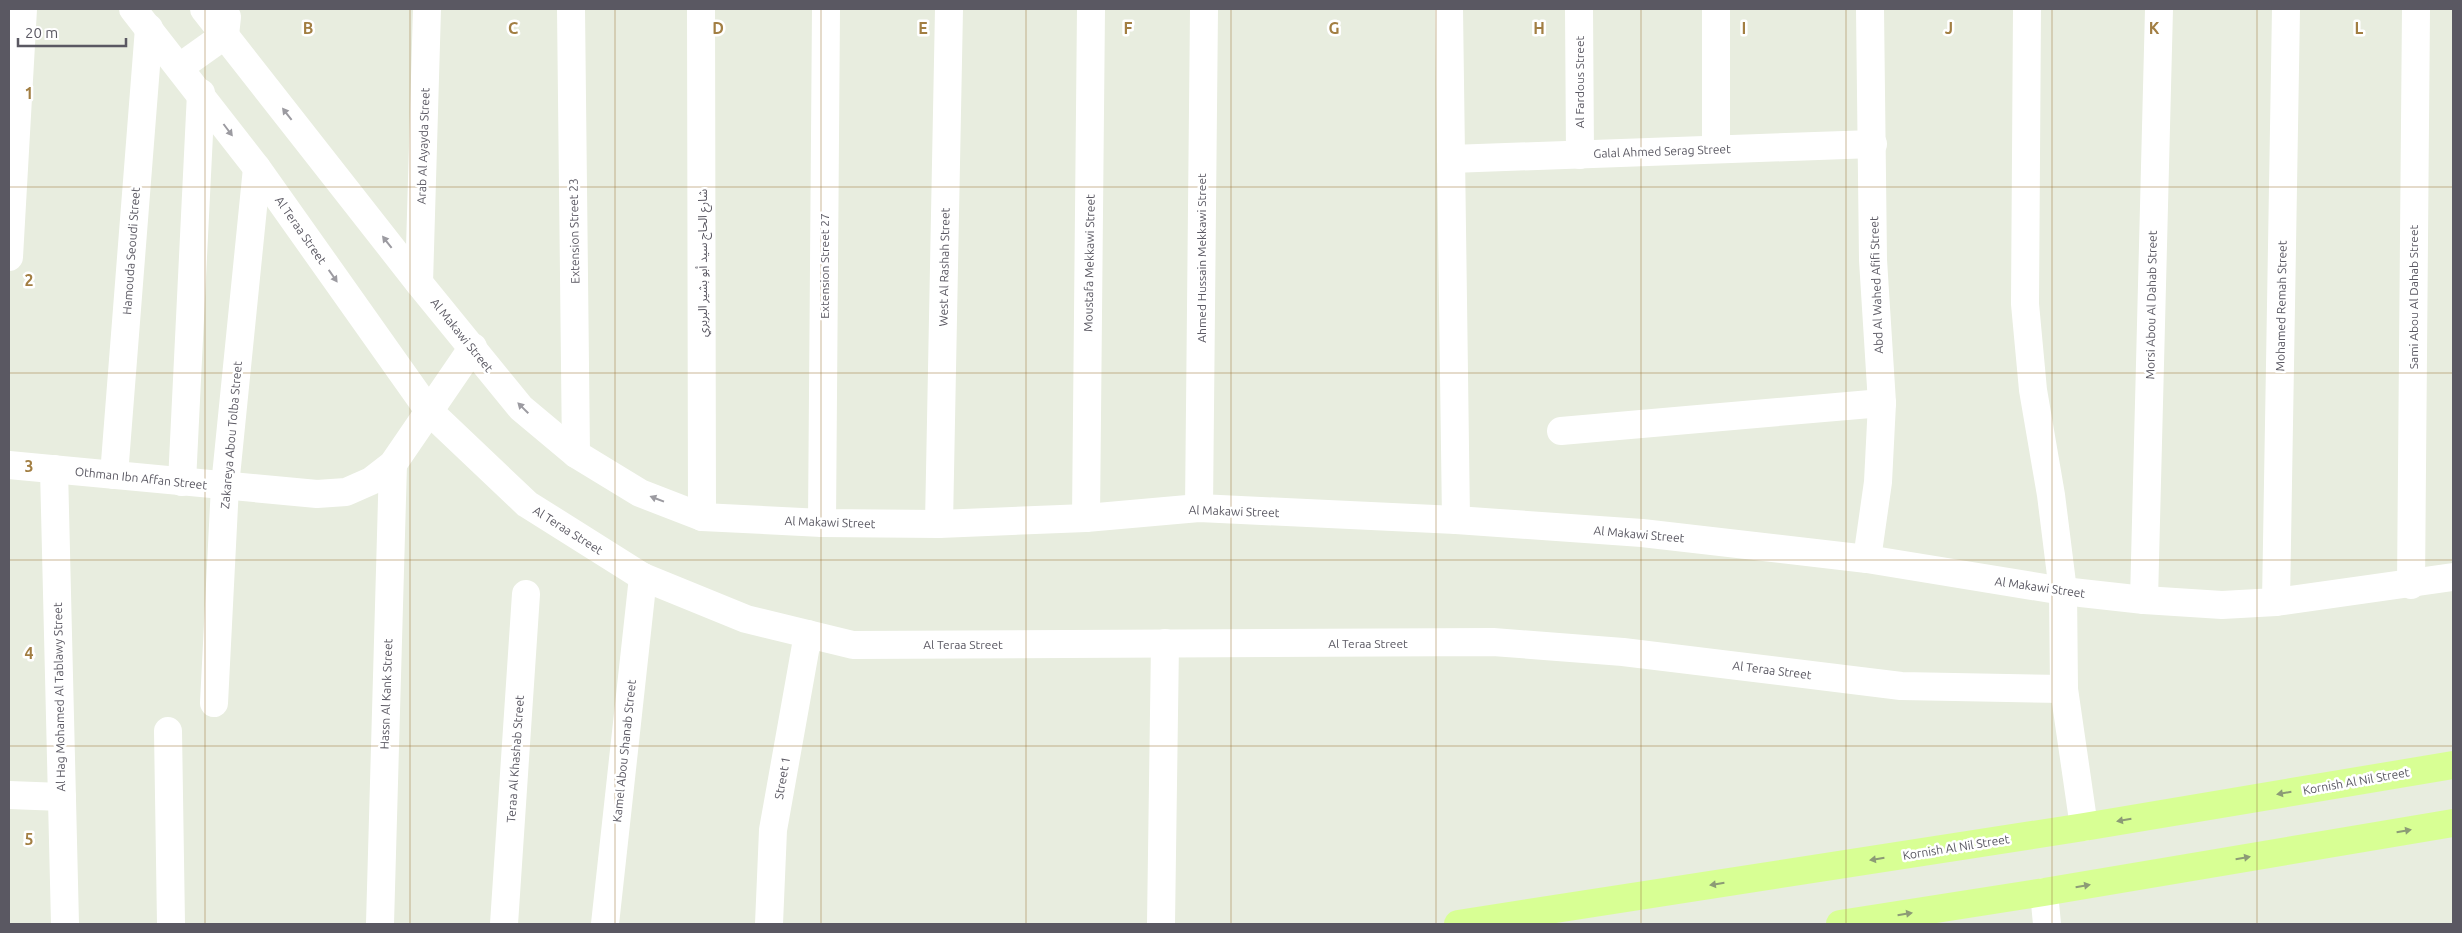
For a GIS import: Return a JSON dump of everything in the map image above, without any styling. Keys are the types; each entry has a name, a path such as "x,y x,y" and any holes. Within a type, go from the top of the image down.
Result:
{"highway":[{"name":"Kornish Al Nil Street","path":"1458,924 2084,827 2453,765"},
{"path":"1840,924 2044,892 2453,822"}],"street":[{"path":"9,257 23,9"},
{"name":"Al Makawi Street","path":"204,9 419,283 522,408 576,454 640,493 702,517 822,523 939,524 1086,518 1199,508 1456,520 1642,533 1868,560 2063,591 2144,600 2222,604 2276,602 2411,585 2453,577"},
{"path":"180,68 225,35 228,9"},
{"name":"Arab Al Ayayda Street","path":"419,283 427,9"},
{"name":"Extension Street 23","path":"572,9 576,454"},
{"name":"شارع الحاج سيد أبو بشير البربري","path":"702,9 702,517"},
{"name":"Extension Street 27","path":"822,523 826,9"},
{"name":"West Al Rashah Street","path":"939,524 949,9"},
{"name":"Moustafa Mekkawi Street","path":"1086,518 1091,9"},
{"name":"Ahmed Hussain Mekkawi Street","path":"1199,508 1204,9"},
{"path":"1449,9 1456,520"},
{"name":"Al Fardous Street","path":"1579,9 1580,155"},
{"path":"1716,9 1716,149"},
{"name":"Abd Al Wahed Afifi Street","path":"1868,560 1878,482 1882,403 1873,260 1870,9"},
{"path":"2027,9 2025,304 2033,390 2051,495 2063,591 2064,689 2084,827"},
{"name":"Morsi Abou Al Dahab Street","path":"2144,600 2159,9"},
{"name":"Mohamed Remah Street","path":"2276,602 2286,9"},
{"name":"Sami Abou Al Dahab Street","path":"2411,585 2416,9"},
{"name":"Al Teraa Street","path":"141,18 201,93 257,168 428,411 527,504 643,577 746,619 852,645 1493,642 1623,652 1901,686 2064,689"},
{"name":"Hamouda Seoudi Street","path":"114,475 141,18"},
{"path":"182,482 201,93"},
{"name":"Galal Ahmed Serag Street","path":"1451,159 1873,144"},
{"name":"Zakareya Abou Tolba Street","path":"214,703 225,486 257,168"},
{"name":"Othman Ibn Affan Street","path":"9,465 317,494 346,492 371,481 392,464 472,347"},
{"path":"1561,431 1882,403"},
{"name":"Hassn Al Kank Street","path":"380,924 392,464"},
{"name":"Al Hag Mohamed Al Tablawy Street","path":"54,469 65,924"},
{"name":"Kamel Abou Shanab Street","path":"604,924 643,577"},
{"name":"Teraa Al Khashab Street","path":"504,924 526,594"},
{"name":"Street 1","path":"769,924 773,830 808,634"},
{"path":"1161,924 1165,643"},
{"path":"168,731 171,924"},
{"path":"9,795 62,797"},
{"path":"2044,892 2047,924"}]}
